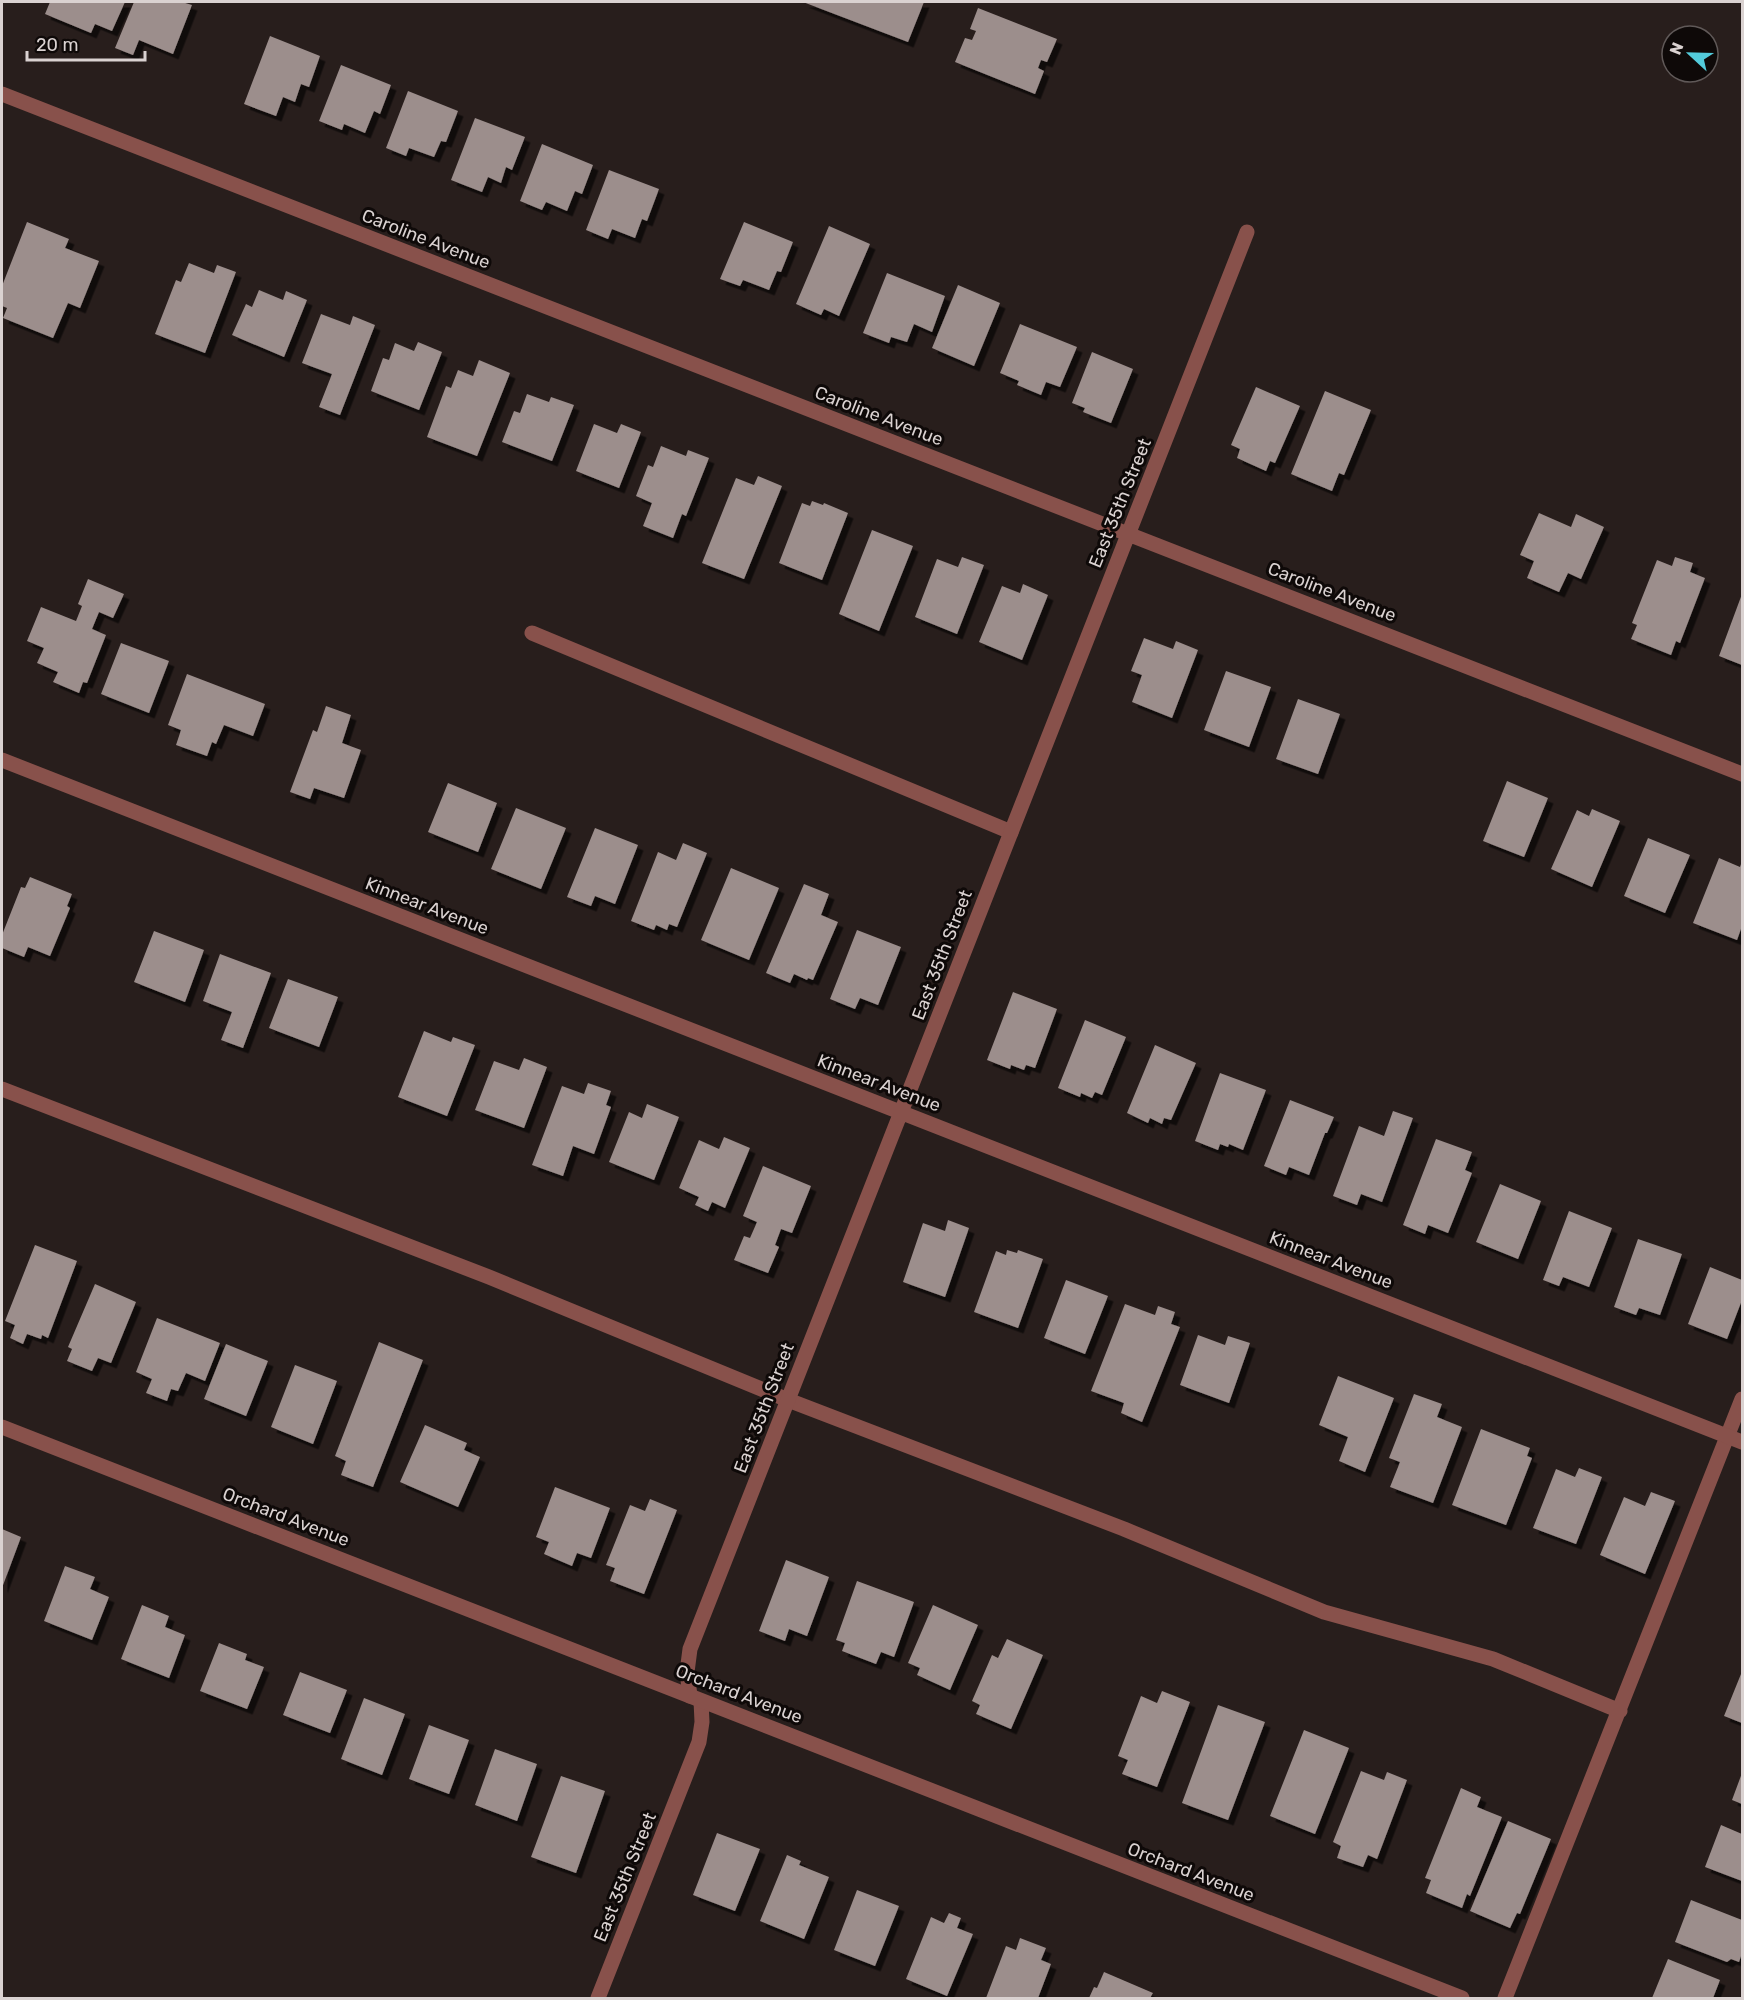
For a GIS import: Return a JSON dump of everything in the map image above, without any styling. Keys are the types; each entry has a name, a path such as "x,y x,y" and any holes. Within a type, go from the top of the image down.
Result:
{"street":[{"name":"Caroline Avenue","path":"2,94 1743,774"},
{"name":"East 35th Street","path":"598,1998 699,1742 702,1722 687,1672 690,1649 1247,232"},
{"path":"532,633 1011,832"},
{"name":"Kinnear Avenue","path":"2,759 1743,1442"},
{"path":"2,1089 489,1277 788,1400 1124,1529 1324,1612 1493,1659 1620,1711"},
{"path":"1505,1998 1743,1399"},
{"name":"Orchard Avenue","path":"2,1427 1462,1998"}],"building":[{"path":"50,2 125,2 112,31 95,24 91,33 45,14"},
{"path":"134,2 182,2 192,5 173,54 139,40 133,55 115,48"},
{"path":"803,2 924,2 908,42"},
{"path":"978,8 1057,39 1047,62 1041,60 1038,68 1044,71 1035,94 955,62 965,38 972,40 976,31 970,29"},
{"path":"270,36 320,56 309,87 301,84 295,102 283,97 276,116 244,104"},
{"path":"341,65 391,85 380,114 374,111 365,133 344,124 342,130 319,121"},
{"path":"408,91 458,111 446,142 441,141 434,157 409,148 406,156 386,148"},
{"path":"475,118 525,137 512,170 506,167 501,183 488,177 482,192 451,180"},
{"path":"542,144 593,165 582,194 575,191 567,211 546,202 542,210 520,201"},
{"path":"609,170 659,189 647,221 642,219 635,238 612,229 608,239 586,230"},
{"path":"27,222 69,239 65,248 99,261 80,308 68,303 53,338 3,318 7,308 2,306 2,286"},
{"path":"744,222 793,242 781,272 777,271 769,290 743,280 740,286 720,279"},
{"path":"829,226 870,244 839,316 824,309 821,315 796,304"},
{"path":"189,263 214,273 217,265 236,272 205,353 155,334 176,280 181,282"},
{"path":"887,273 945,296 932,332 914,324 907,342 891,337 889,343 863,333"},
{"path":"958,285 1000,303 974,366 932,348"},
{"path":"259,290 283,300 286,291 307,300 284,357 232,335 246,304 252,307"},
{"path":"321,314 350,325 353,316 375,325 340,415 319,407 332,374 302,363"},
{"path":"1020,324 1077,347 1060,387 1046,382 1041,395 1017,385 1019,381 1000,373"},
{"path":"418,342 442,352 419,410 371,391 383,358 389,360 395,343 414,351"},
{"path":"1092,352 1133,369 1111,423 1083,412 1085,408 1072,403"},
{"path":"479,360 510,373 477,456 427,437 446,386 451,388 458,370 473,376"},
{"path":"1256,387 1300,406 1275,463 1270,461 1266,471 1237,458 1240,449 1231,445"},
{"path":"1325,391 1371,410 1344,475 1339,473 1332,491 1291,474"},
{"path":"527,394 549,402 551,397 574,405 552,461 502,442 514,411 520,413"},
{"path":"594,424 617,433 621,424 641,432 619,488 576,471"},
{"path":"661,446 686,456 688,450 709,458 686,516 682,514 673,538 643,526 652,503 636,496 648,465 653,467"},
{"path":"758,476 782,486 744,579 702,563 736,478 754,485"},
{"path":"812,501 823,505 824,503 848,513 822,580 779,563 802,503 810,506"},
{"path":"1539,513 1571,527 1576,514 1604,527 1581,579 1568,573 1559,592 1527,578 1534,561 1520,555"},
{"path":"872,530 913,546 879,631 839,614"},
{"path":"962,557 984,565 957,634 915,617 937,559 958,567"},
{"path":"1675,557 1693,563 1690,572 1705,578 1680,643 1676,641 1671,655 1631,639 1637,625 1632,623 1657,560 1672,566"},
{"path":"88,579 124,594 113,618 99,612 92,629 106,635 87,683 83,682 79,693 53,682 58,672 37,663 44,648 27,641 41,607 76,621 82,606 78,604"},
{"path":"1023,584 1048,595 1022,660 979,642 1002,586 1020,593"},
{"path":"1742,594 1742,665 1719,656"},
{"path":"1144,638 1173,649 1176,641 1198,650 1172,718 1132,702 1142,675 1131,671"},
{"path":"121,643 169,661 149,713 101,694"},
{"path":"1226,671 1271,687 1249,747 1204,730"},
{"path":"187,674 265,704 253,736 224,725 216,744 212,742 207,756 176,745 181,730 168,725"},
{"path":"1298,699 1340,714 1318,774 1276,759"},
{"path":"326,706 351,715 342,743 361,750 344,798 314,788 310,799 290,792 313,730 317,732"},
{"path":"1507,781 1548,798 1524,857 1483,841"},
{"path":"448,783 497,803 478,852 428,832"},
{"path":"516,808 566,828 541,889 491,869"},
{"path":"1592,809 1620,821 1592,887 1551,869 1577,810 1589,816"},
{"path":"595,828 638,845 615,904 595,896 591,906 567,897"},
{"path":"1648,838 1690,855 1665,913 1624,896"},
{"path":"683,843 707,853 677,927 669,924 667,930 656,925 654,930 631,921 658,852 676,860"},
{"path":"1719,858 1740,867 1742,861 1742,926 1737,940 1693,923"},
{"path":"731,868 779,888 749,960 701,940"},
{"path":"30,877 72,894 67,906 70,908 50,956 28,947 24,957 2,948 2,935 21,887 25,888"},
{"path":"804,884 829,894 821,915 838,922 813,980 808,978 807,980 794,974 790,983 766,973"},
{"path":"857,930 901,947 878,1005 860,998 855,1009 830,999"},
{"path":"154,931 204,950 185,1002 134,982"},
{"path":"220,954 271,973 243,1048 221,1040 232,1012 203,1001"},
{"path":"288,979 338,997 319,1047 269,1028"},
{"path":"1013,992 1057,1009 1035,1068 1026,1065 1024,1070 1011,1065 1010,1069 987,1060"},
{"path":"1085,1020 1126,1037 1102,1095 1095,1092 1092,1098 1081,1093 1080,1097 1058,1088"},
{"path":"424,1031 451,1042 453,1037 475,1045 447,1116 398,1097"},
{"path":"1155,1045 1196,1063 1171,1120 1164,1118 1162,1124 1150,1118 1148,1123 1127,1113"},
{"path":"524,1058 547,1067 524,1128 475,1110 494,1061 519,1070"},
{"path":"1220,1073 1266,1090 1243,1150 1229,1144 1228,1147 1220,1144 1218,1150 1195,1141"},
{"path":"588,1083 611,1091 606,1105 611,1107 594,1154 573,1146 563,1176 532,1165 562,1086 584,1094"},
{"path":"1290,1100 1334,1117 1325,1133 1309,1175 1289,1167 1286,1175 1264,1166"},
{"path":"647,1104 679,1117 654,1180 609,1162 629,1112 642,1118"},
{"path":"1393,1111 1413,1118 1382,1202 1361,1194 1357,1205 1333,1196 1359,1126 1384,1136"},
{"path":"724,1137 750,1148 725,1208 712,1202 708,1211 695,1205 699,1197 679,1188 699,1140 719,1149"},
{"path":"1436,1139 1472,1152 1465,1170 1472,1173 1448,1233 1428,1225 1425,1234 1403,1225"},
{"path":"763,1166 811,1186 792,1233 781,1229 775,1245 779,1247 768,1273 734,1260 744,1236 750,1238 757,1222 743,1216"},
{"path":"1500,1184 1541,1201 1518,1259 1476,1242"},
{"path":"1569,1211 1612,1228 1589,1287 1563,1277 1559,1286 1543,1280"},
{"path":"948,1220 969,1228 945,1297 903,1282 923,1223 945,1231"},
{"path":"1638,1239 1682,1254 1660,1315 1639,1308 1636,1315 1614,1307"},
{"path":"35,1245 77,1261 48,1338 42,1335 41,1339 27,1334 23,1344 10,1338 15,1325 5,1321"},
{"path":"1007,1250 1017,1253 1018,1250 1043,1259 1018,1328 974,1312 996,1251 1006,1255"},
{"path":"1710,1267 1742,1280 1742,1300 1727,1339 1688,1324"},
{"path":"1066,1280 1108,1296 1085,1354 1044,1338"},
{"path":"95,1284 136,1302 111,1363 98,1358 92,1371 67,1361 72,1349 68,1347"},
{"path":"1125,1304 1155,1315 1158,1306 1175,1312 1171,1324 1180,1327 1142,1422 1121,1413 1124,1403 1091,1391"},
{"path":"157,1318 220,1343 205,1381 186,1373 178,1391 171,1389 167,1401 146,1393 152,1379 136,1372"},
{"path":"1198,1335 1225,1345 1228,1336 1250,1343 1229,1403 1180,1385"},
{"path":"379,1342 423,1360 373,1487 341,1475 346,1461 335,1456"},
{"path":"226,1344 268,1361 246,1416 204,1399"},
{"path":"295,1365 337,1381 313,1444 271,1427"},
{"path":"1338,1376 1394,1398 1365,1472 1339,1461 1348,1437 1319,1425"},
{"path":"1414,1394 1442,1404 1437,1417 1462,1427 1433,1503 1390,1487 1400,1462 1389,1458"},
{"path":"425,1425 467,1443 464,1450 480,1457 458,1507 400,1482"},
{"path":"1481,1429 1530,1448 1527,1456 1532,1458 1506,1525 1452,1505"},
{"path":"1579,1468 1602,1477 1576,1544 1533,1528 1556,1469 1575,1477"},
{"path":"555,1487 610,1508 591,1558 577,1553 572,1566 544,1554 549,1542 536,1537"},
{"path":"1651,1492 1675,1501 1645,1574 1600,1555 1624,1497 1645,1506"},
{"path":"650,1499 677,1510 644,1594 610,1581 615,1568 606,1565 630,1505 645,1511"},
{"path":"2,1529 21,1537 2,1588"},
{"path":"786,1560 829,1577 807,1636 789,1629 785,1641 759,1631"},
{"path":"65,1566 95,1577 90,1589 109,1597 92,1640 44,1621"},
{"path":"857,1581 914,1602 894,1657 881,1652 876,1664 842,1651 845,1643 836,1640"},
{"path":"142,1605 169,1616 165,1627 185,1635 169,1678 121,1659"},
{"path":"933,1605 978,1625 950,1690 917,1675 920,1668 908,1663"},
{"path":"1007,1639 1043,1655 1011,1729 976,1714 980,1705 972,1701 992,1655 998,1658"},
{"path":"219,1643 247,1654 245,1660 264,1667 247,1709 200,1691"},
{"path":"300,1672 347,1690 330,1733 283,1715"},
{"path":"1742,1675 1742,1723 1724,1716"},
{"path":"1162,1691 1190,1702 1157,1787 1122,1774 1128,1760 1118,1756 1141,1696 1157,1703"},
{"path":"364,1698 405,1714 382,1775 341,1759"},
{"path":"1218,1705 1265,1722 1228,1820 1182,1803"},
{"path":"429,1725 469,1740 449,1794 409,1779"},
{"path":"1304,1730 1349,1748 1315,1834 1270,1816"},
{"path":"495,1749 537,1764 517,1821 475,1805"},
{"path":"1361,1771 1384,1780 1387,1772 1407,1780 1377,1859 1368,1855 1363,1867 1337,1858 1341,1846 1333,1842"},
{"path":"1742,1773 1742,1804 1732,1800"},
{"path":"561,1776 605,1791 576,1873 531,1857"},
{"path":"1461,1788 1481,1797 1477,1807 1502,1817 1470,1896 1467,1894 1462,1908 1426,1893 1431,1880 1425,1878"},
{"path":"1508,1821 1551,1839 1520,1914 1517,1913 1510,1928 1470,1911"},
{"path":"1721,1825 1742,1834 1742,1881 1705,1867"},
{"path":"717,1833 760,1849 735,1911 693,1895"},
{"path":"787,1855 801,1861 799,1865 829,1877 804,1939 760,1921"},
{"path":"857,1890 899,1906 875,1966 834,1950"},
{"path":"1691,1900 1742,1920 1742,1953 1739,1962 1731,1959 1727,1962 1675,1942"},
{"path":"949,1913 961,1918 957,1928 973,1934 947,1996 906,1979 931,1917 944,1923"},
{"path":"1020,1938 1046,1948 1041,1960 1051,1964 1038,1998 986,1998 1006,1946 1016,1950"},
{"path":"1668,1959 1720,1980 1713,1998 1652,1998"},
{"path":"1104,1972 1153,1993 1150,1998 1089,1998 1094,1987 1097,1988"}]}
